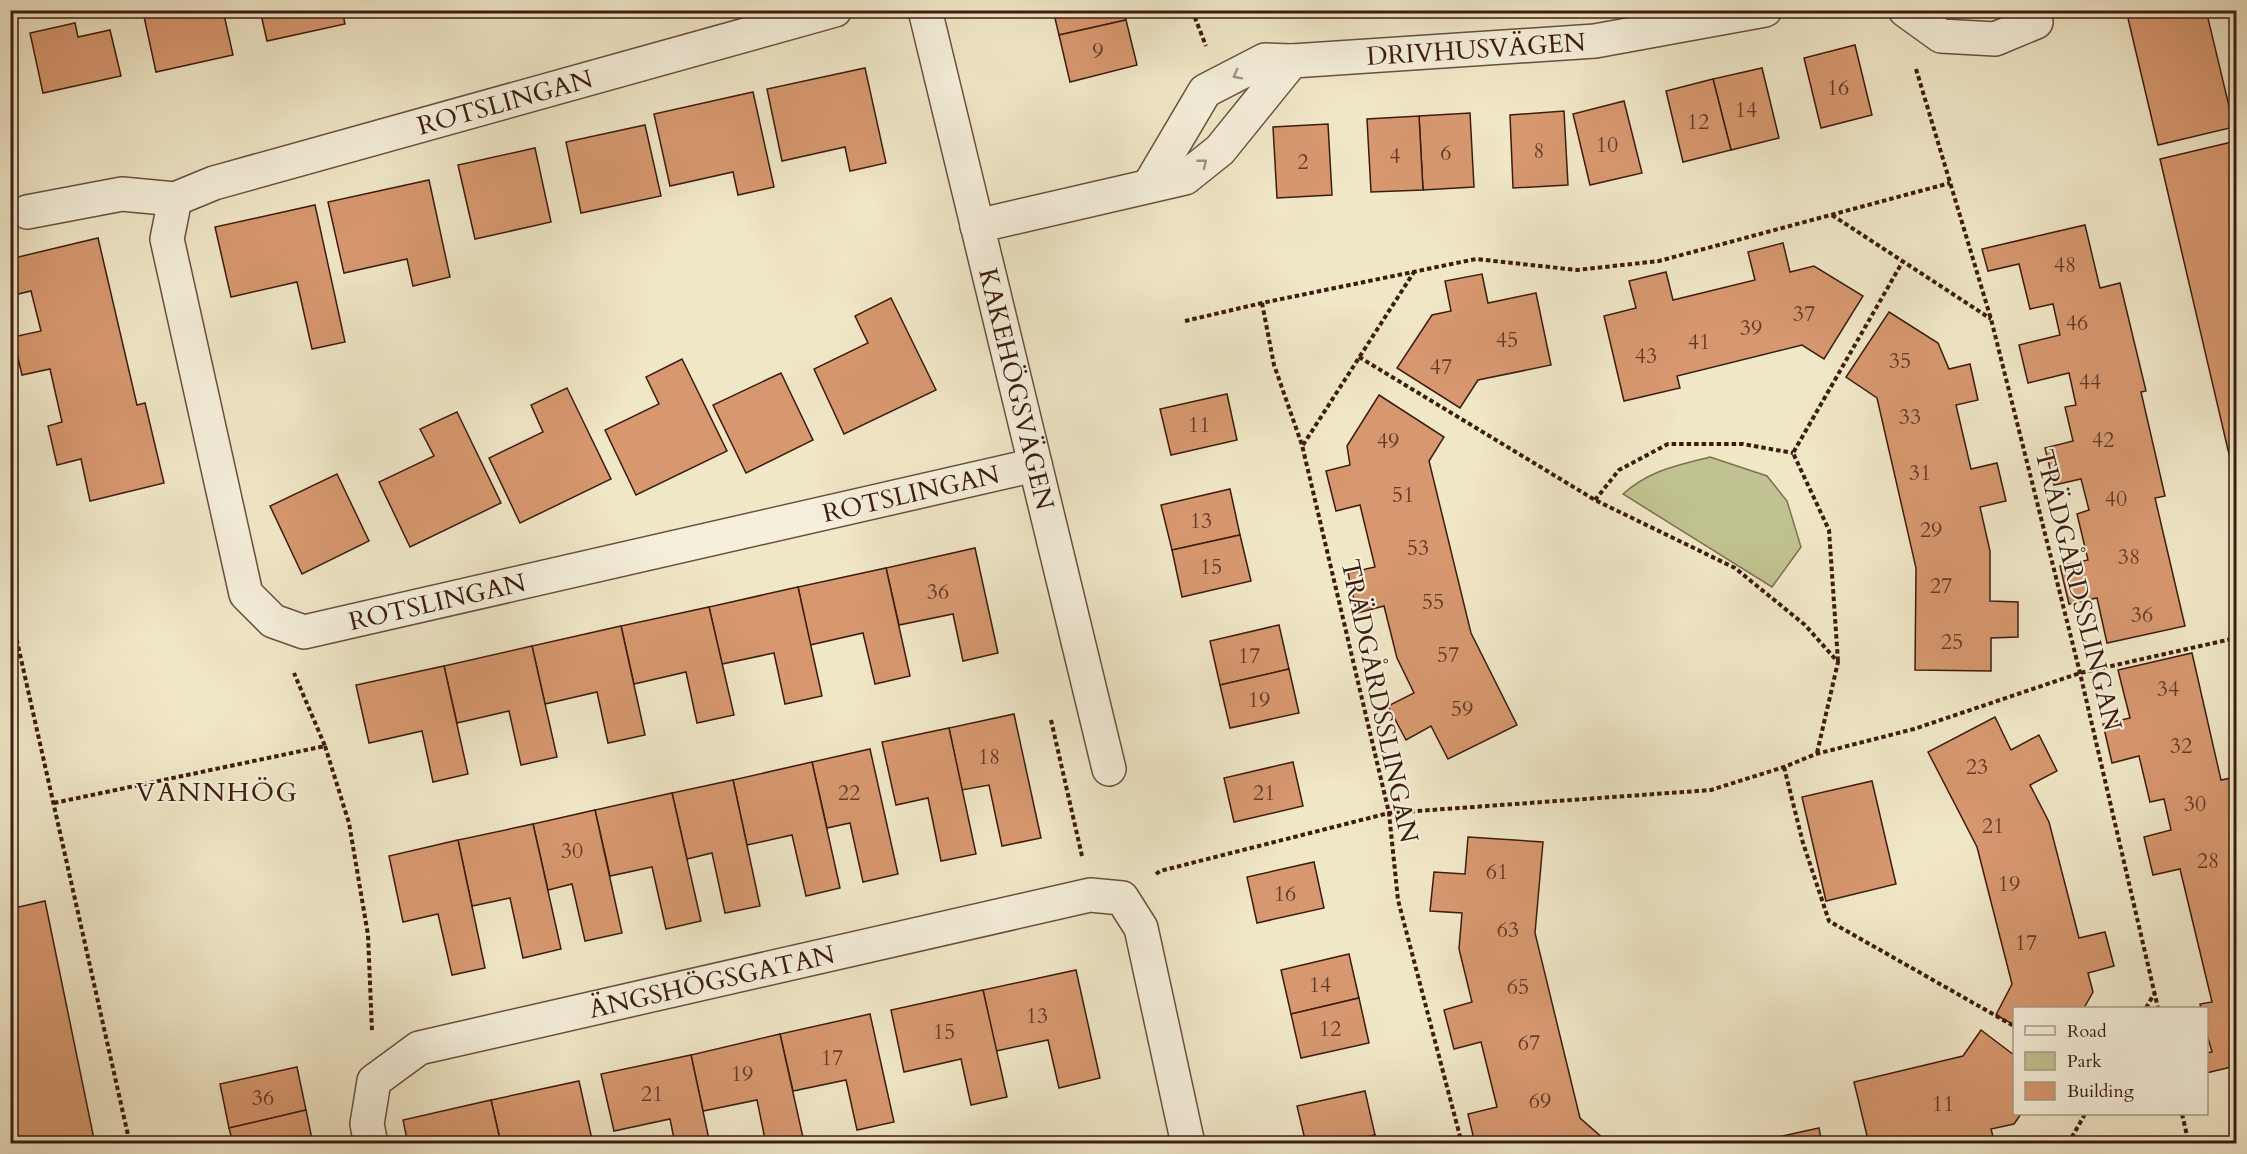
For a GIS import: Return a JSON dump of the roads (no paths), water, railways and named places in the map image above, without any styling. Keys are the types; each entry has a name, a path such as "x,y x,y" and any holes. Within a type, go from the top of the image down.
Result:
{"street":[{"name":"ROTSLINGAN","path":"27,212 122,194 175,199 214,183 835,10"},
{"name":"KAKEHÖGSVÄGEN","path":"925,10 1109,769"},
{"name":"DRIVHUSVÄGEN","path":"1150,184 1205,91 1265,60 1292,61 1595,41 1766,10"},
{"path":"1905,10 1941,36 1995,39 2036,22 2032,10"},
{"path":"977,226 1150,184 1185,178 1220,150 1292,61"},
{"name":"ROTSLINGAN","path":"175,199 167,239 246,594 273,621 304,632 1035,465"},
{"name":"ÄNGSHÖGSGATAN","path":"371,1143 367,1124 374,1081 419,1048 1090,895 1122,898 1141,928 1188,1143"}],"district":[{"name":"VANNHÖG","path":"217,792"}]}
